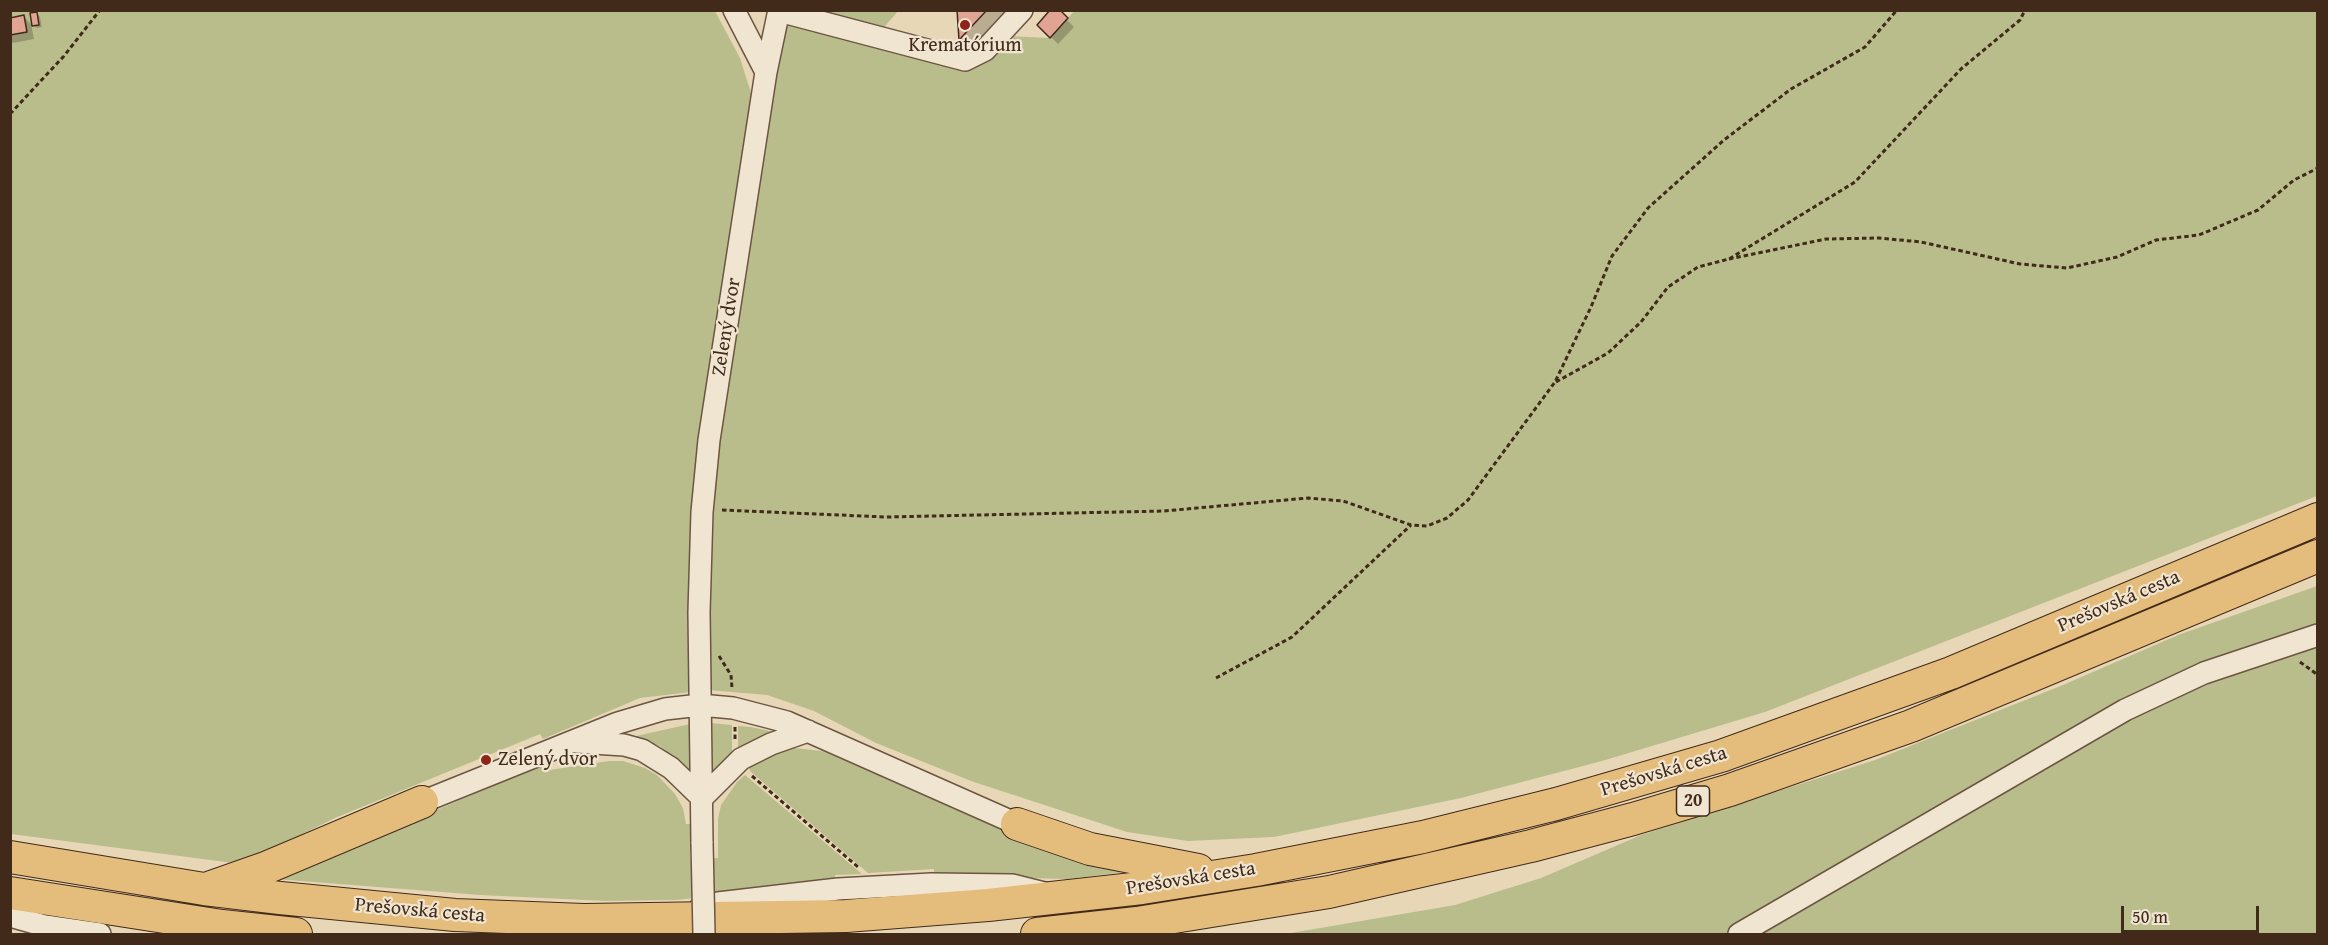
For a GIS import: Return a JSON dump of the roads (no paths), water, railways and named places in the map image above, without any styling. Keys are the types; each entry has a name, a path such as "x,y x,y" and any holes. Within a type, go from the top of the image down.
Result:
{"highway":[{"name":"Prešovská cesta","path":"10,857 204,889 455,915 653,921 846,916 1065,897 1226,875 1485,822 1721,756 1951,673 2318,519"},
{"name":"Prešovská cesta","path":"1055,933 1231,909 1329,892 1510,852 1632,819 1751,783 1911,726 2318,556"},
{"path":"204,889 268,867 422,802"},
{"path":"1017,824 1090,849 1226,875"},
{"path":"10,893 288,934"}],"street":[{"path":"734,10 766,72"},
{"name":"Zelený dvor","path":"704,934 699,612 702,512 709,440 766,72 779,11 965,60 985,50 1022,10"},
{"path":"1739,934 2125,710 2204,673 2318,635"},
{"path":"422,802 565,742 665,710 700,705 733,708 787,722 1017,824"},
{"path":"565,742 624,745 657,756 702,798 741,759 771,744 808,731"},
{"path":"10,916 45,926 100,934"}],"place":[{"name":"Krematórium","path":"965,25"},
{"name":"Zelený dvor","path":"486,760"}]}
